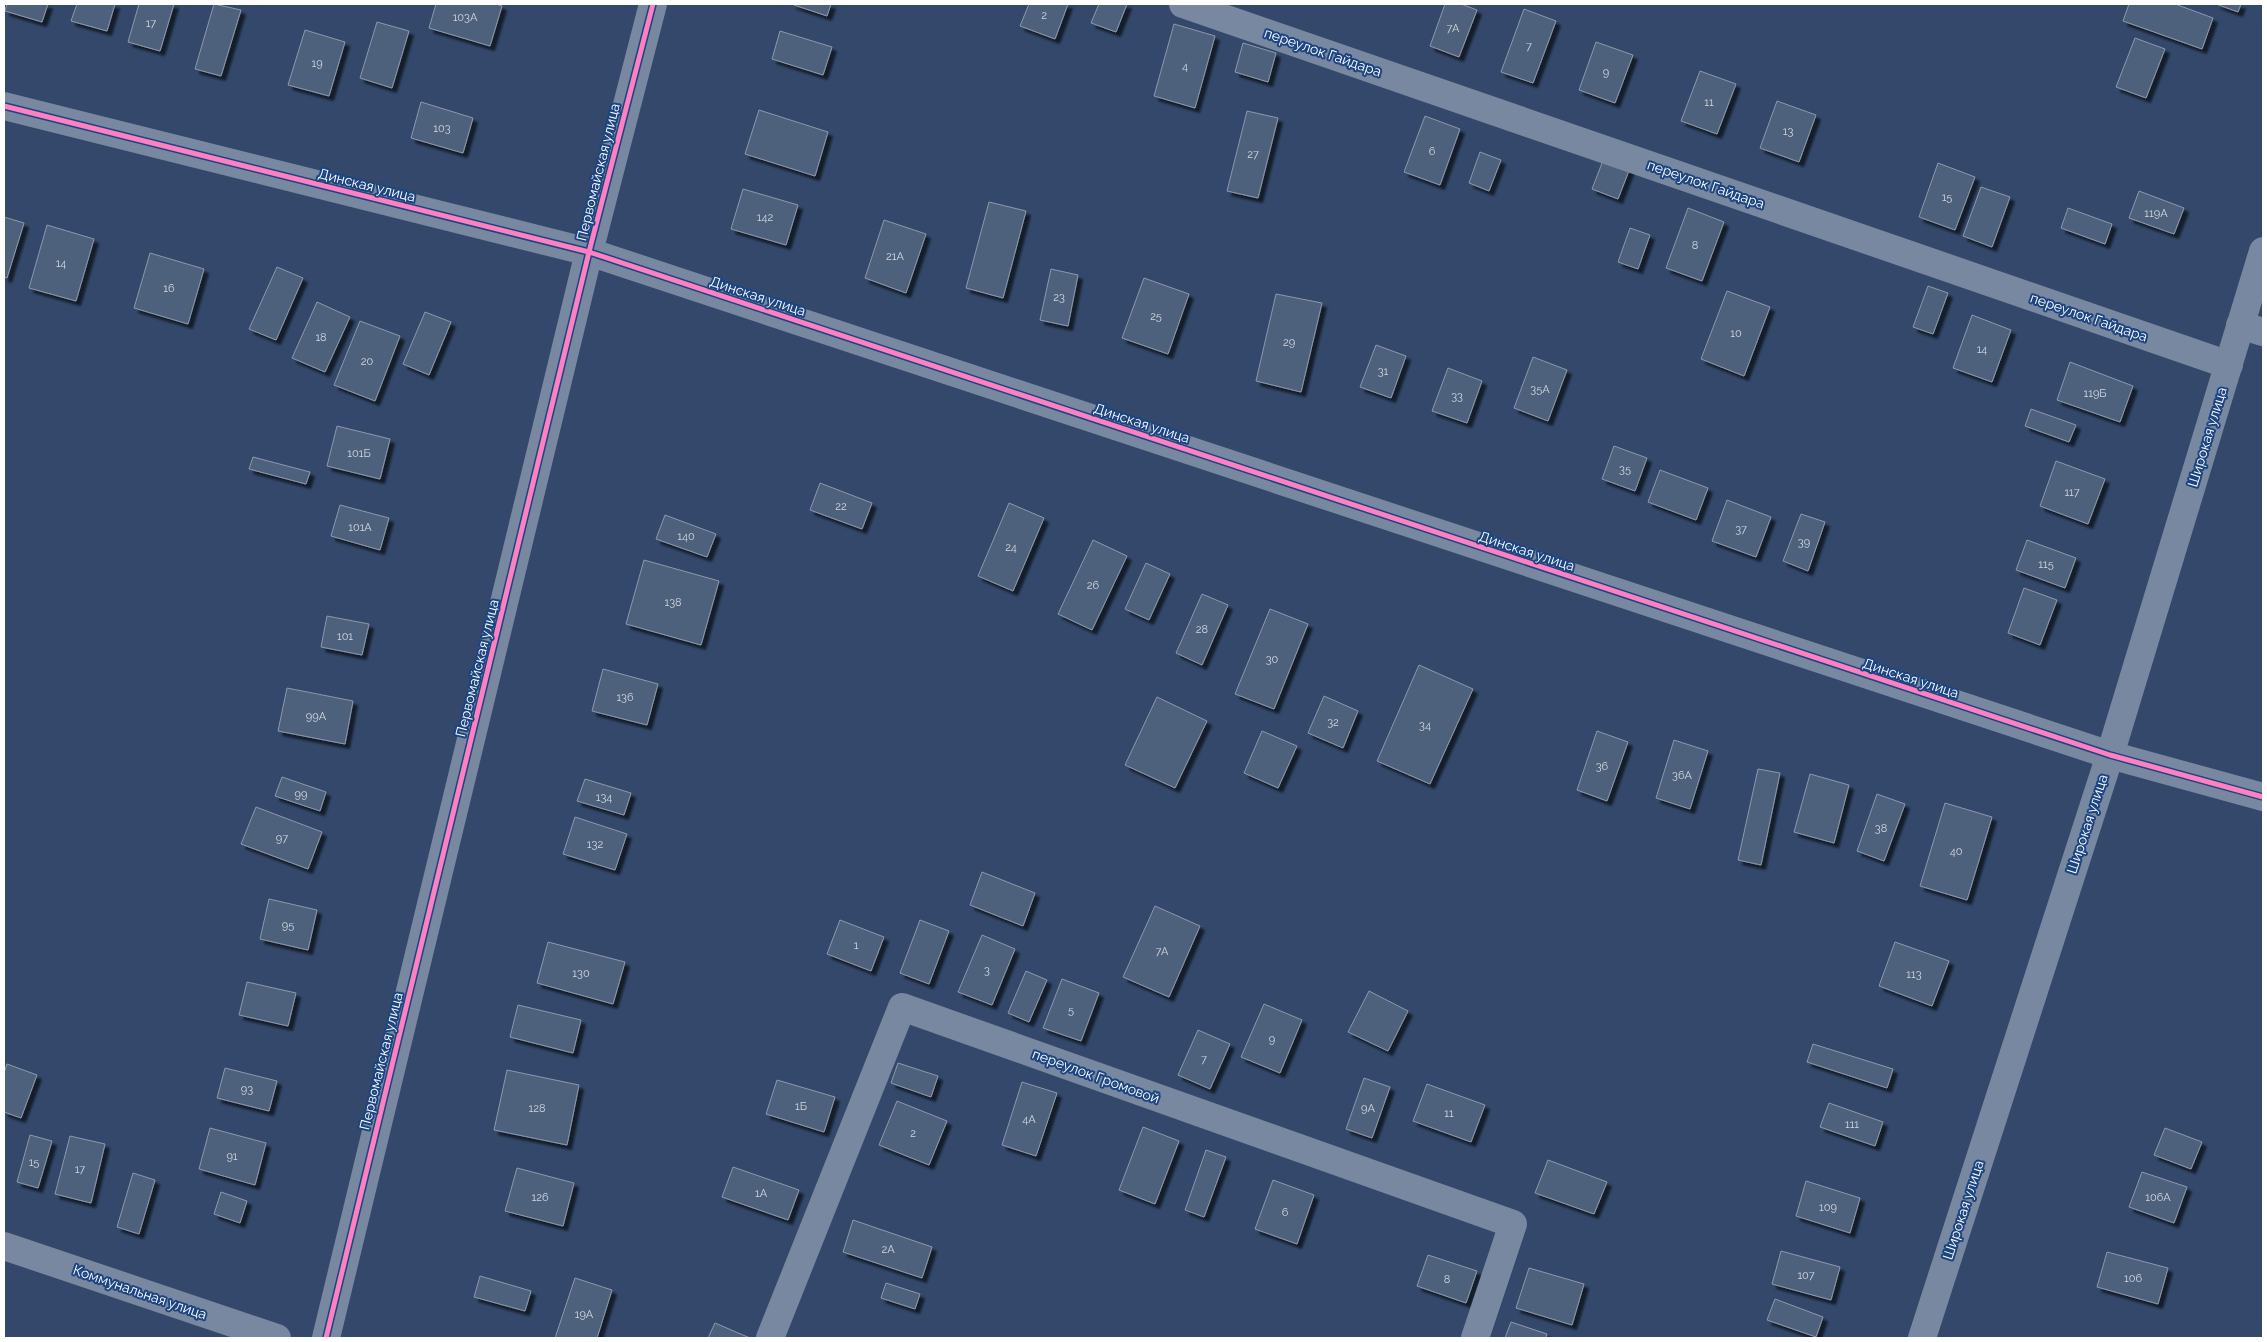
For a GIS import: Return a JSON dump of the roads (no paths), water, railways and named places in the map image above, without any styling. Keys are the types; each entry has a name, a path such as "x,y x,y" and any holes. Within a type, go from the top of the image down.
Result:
{"street":[{"name":"Первомайская улица","path":"326,1338 589,252 653,4"},
{"name":"переулок Гайдара","path":"1183,4 2229,365"},
{"name":"Динская улица","path":"4,106 589,252 2110,756 2263,798"},
{"name":"Широкая улица","path":"1922,1338 2110,756 2229,365 2252,328 2263,251"},
{"name":"переулок Громовой","path":"770,1338 902,1007 1513,1224 1475,1338"},
{"name":"Коммунальная улица","path":"4,1246 277,1338"}]}
